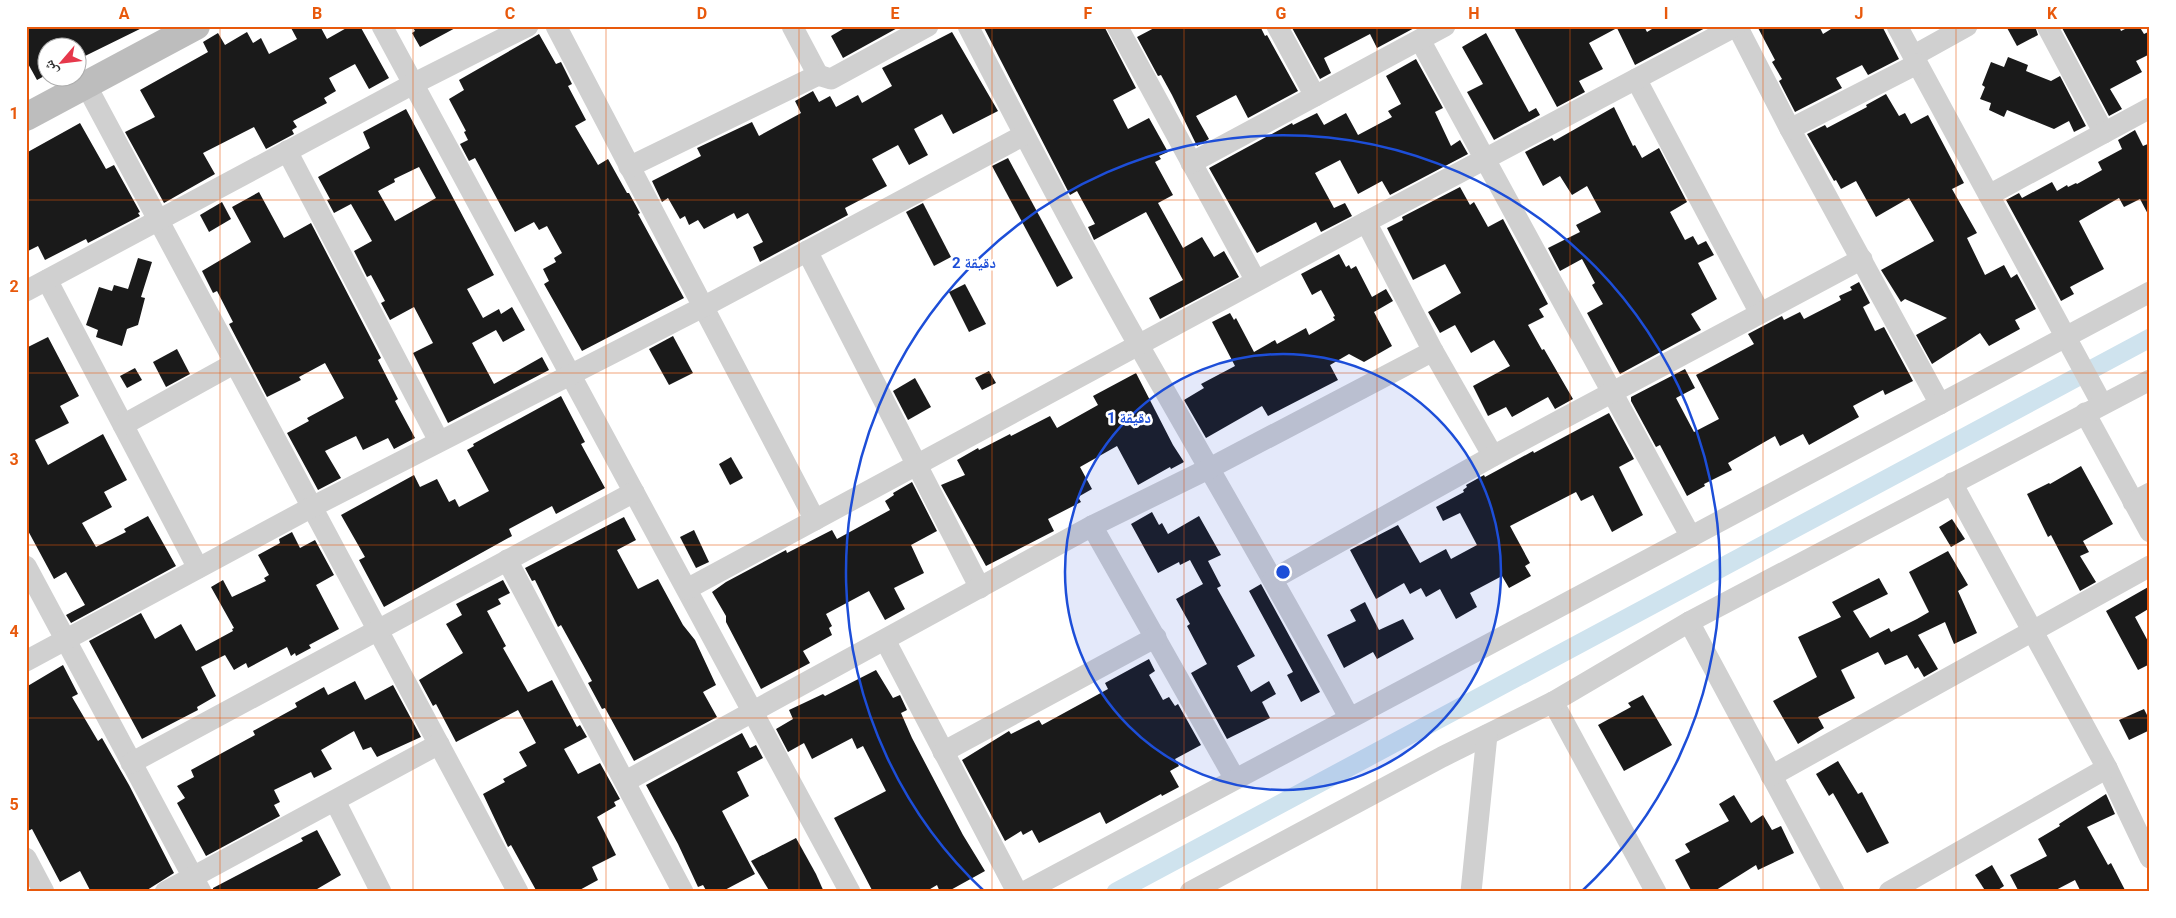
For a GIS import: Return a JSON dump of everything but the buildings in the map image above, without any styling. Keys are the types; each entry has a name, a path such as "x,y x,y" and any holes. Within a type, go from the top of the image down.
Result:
{"street":[{"path":"88,85 196,26"},
{"path":"382,26 850,892"},
{"path":"26,291 414,84 528,26"},
{"path":"556,26 815,520"},
{"path":"792,26 818,75"},
{"path":"629,167 818,75 831,79 928,26"},
{"path":"968,26 1024,135 1138,344 1273,579 1349,717"},
{"path":"1117,26 1256,281"},
{"path":"1277,26 1315,96"},
{"path":"1191,163 1445,26"},
{"path":"687,589 1138,344 1736,26 1940,404"},
{"path":"1896,26 2067,337 2096,407 2142,498 2150,532"},
{"path":"1790,129 1915,60 1968,26"},
{"path":"2047,26 2104,133"},
{"path":"1420,40 1691,536"},
{"path":"1636,79 1760,313"},
{"path":"26,118 82,88"},
{"path":"87,88 518,892"},
{"path":"1989,194 2150,108"},
{"path":"26,661 439,441 703,307 1024,135"},
{"path":"287,152 439,441"},
{"path":"1366,222 1433,351 1493,456"},
{"path":"807,251 980,588"},
{"path":"1273,579 1493,456 1862,259"},
{"path":"47,280 198,568"},
{"path":"1024,892 1349,717 2150,292"},
{"path":"626,781 1092,526 1210,468 1433,351"},
{"path":"123,425 235,363"},
{"path":"1190,892 1487,735 1554,702 1689,622 2150,380"},
{"path":"1952,483 2107,768 2150,858"},
{"path":"131,763 634,492"},
{"path":"1092,526 1235,780"},
{"path":"508,560 683,892"},
{"path":"26,566 197,884"},
{"path":"1771,776 2150,566"},
{"path":"1689,622 1834,892"},
{"path":"943,752 1156,637"},
{"path":"885,640 1017,892"},
{"path":"1554,702 1656,892"},
{"path":"1470,892 1487,735"},
{"path":"165,892 197,884 335,801 439,744"},
{"path":"1889,892 2107,768"},
{"path":"335,801 381,892"},
{"path":"26,858 44,892"}],"waterway":[{"path":"1116,892 2150,338"}]}
